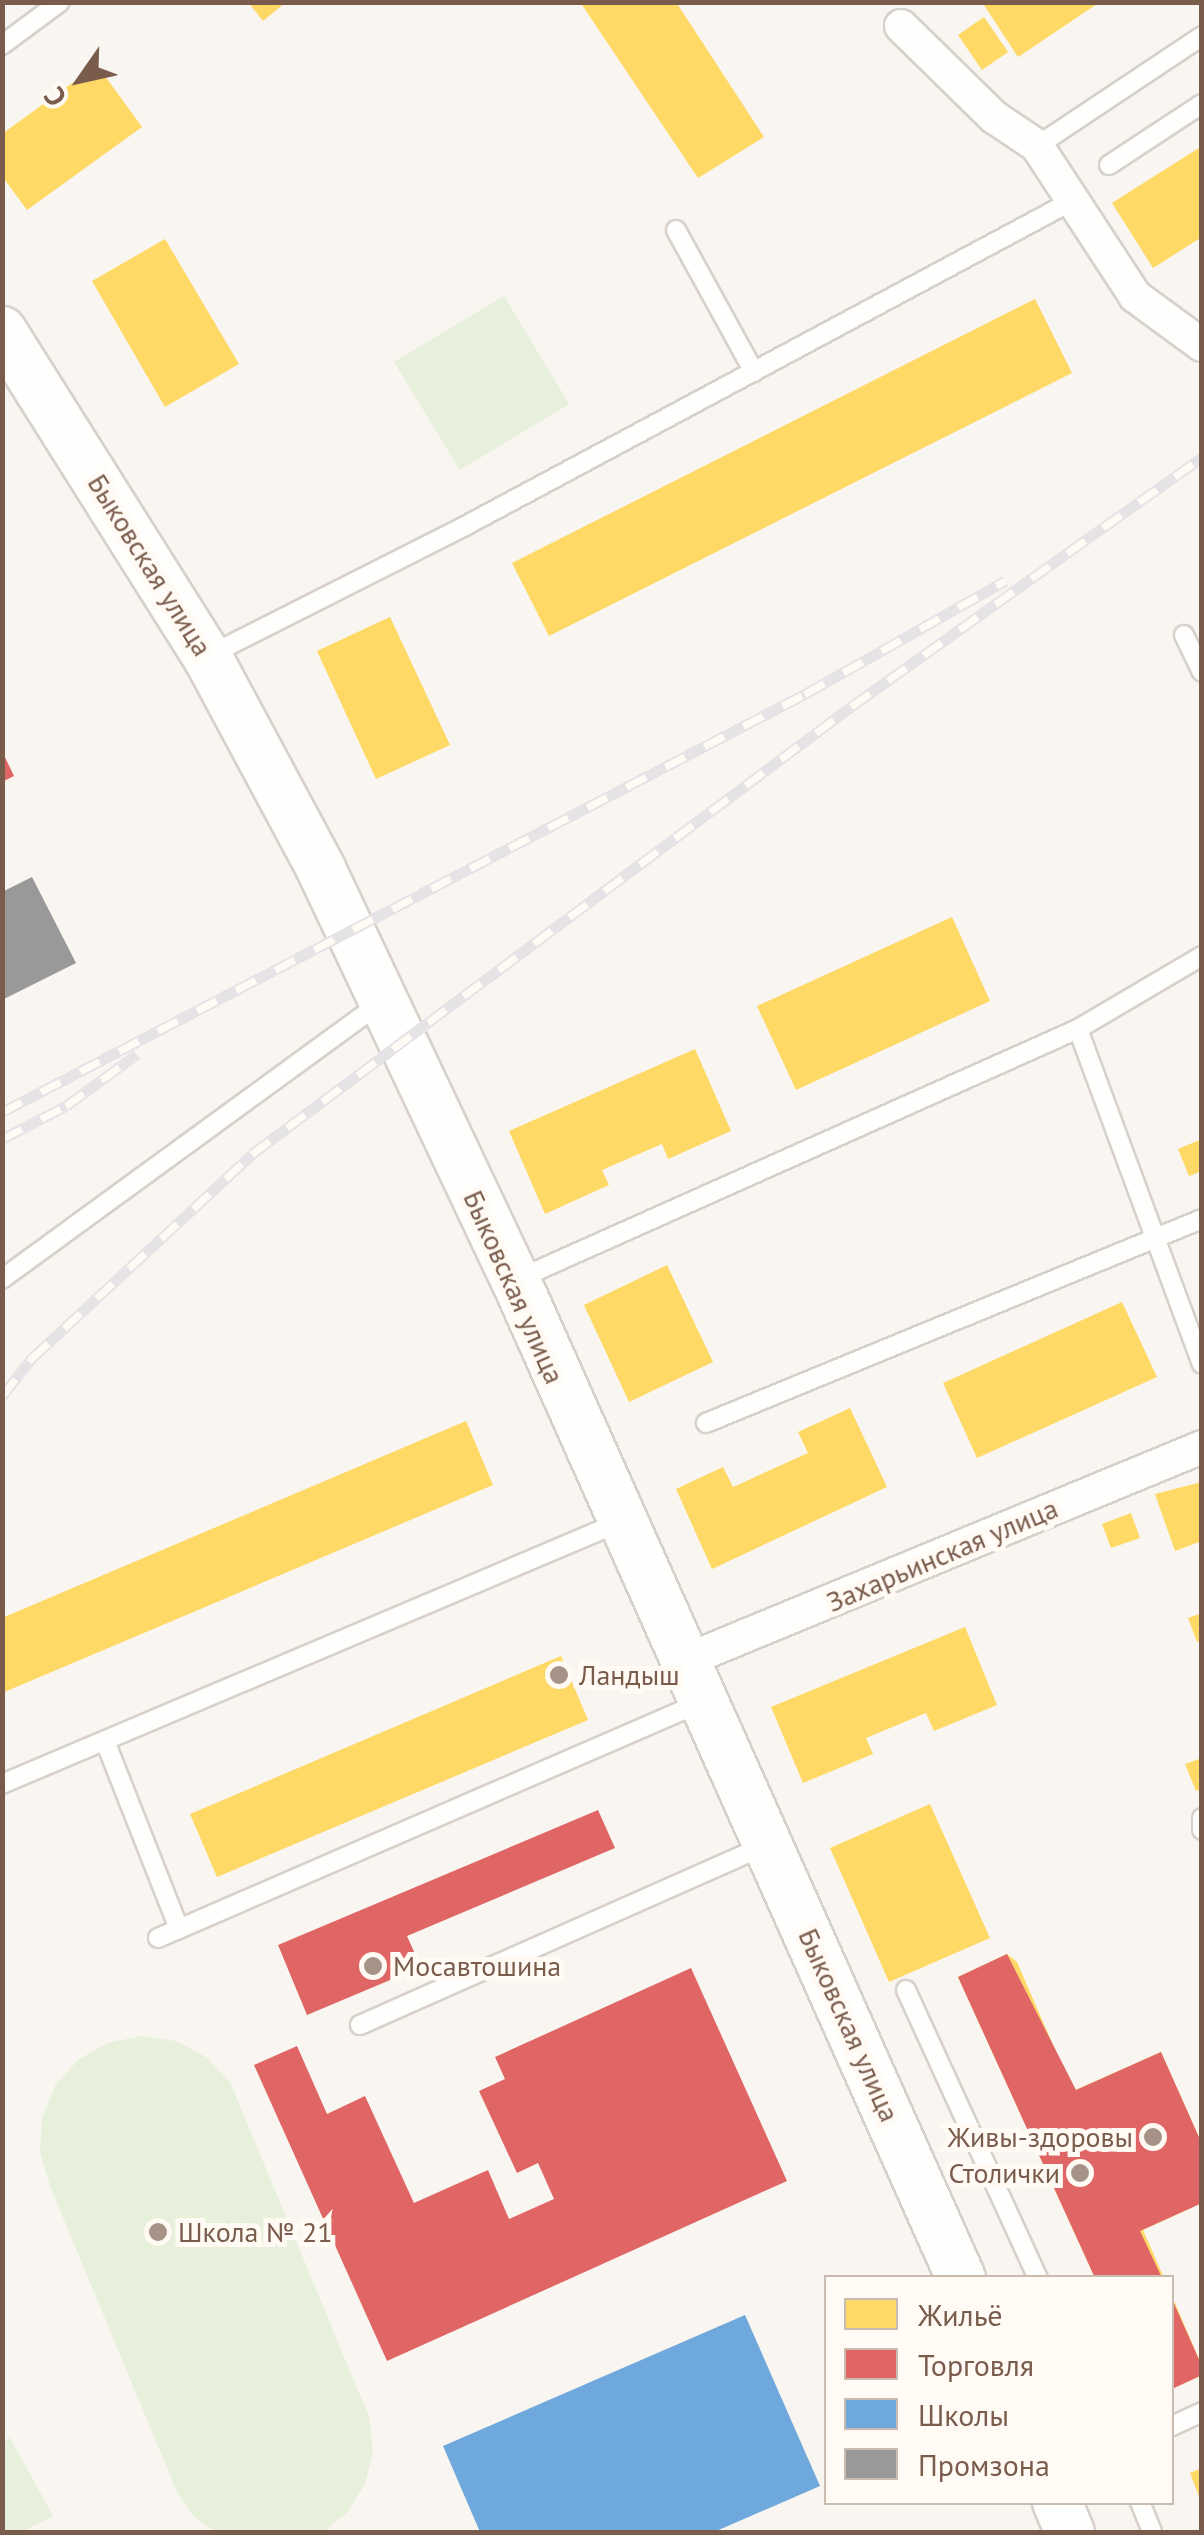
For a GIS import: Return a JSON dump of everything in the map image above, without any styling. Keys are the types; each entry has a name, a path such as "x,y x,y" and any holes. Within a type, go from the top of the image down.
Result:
{"street":[{"path":"901,26 994,117 1037,146 1135,296 1202,345"},
{"name":"Быковская улица","path":"2,331 207,656 384,1001 516,1280 620,1522 959,2275"},
{"name":"Захарьинская улица","path":"692,1682 1202,1447"},
{"path":"1058,2505 1070,2532"}],"lane":[{"path":"2,45 60,2"},
{"path":"1037,146 1202,36"},
{"path":"1108,165 1202,104"},
{"path":"207,656 754,372 1072,201"},
{"path":"676,230 754,372"},
{"path":"1184,635 1202,672"},
{"path":"516,1280 1078,1029 1202,956"},
{"path":"2,1279 384,1001"},
{"path":"1078,1029 1202,1364"},
{"path":"706,1422 1202,1219"},
{"path":"2,1784 620,1522"},
{"path":"158,1938 692,1682"},
{"path":"105,1741 179,1929"},
{"path":"1202,1818 1202,1830"},
{"path":"360,2025 767,1845"},
{"path":"906,1990 1037,2275"},
{"path":"1174,2425 1202,2412"},
{"path":"1141,2505 1152,2532"}],"green space":[{"path":"504,296 569,404 460,470 394,362"},
{"path":"142,2036 176,2041 206,2057 230,2082 369,2417 373,2451 365,2484 347,2513 323,2532 216,2532 194,2517 177,2492 50,2186 40,2152 42,2118 55,2086 78,2060 107,2043"},
{"path":"10,2438 53,2516 22,2532 3,2532 3,2443"}],"building: Жильё":[{"path":"248,2 286,2 263,21"},
{"path":"580,2 676,2 764,137 698,178"},
{"path":"982,2 1100,2 1018,57"},
{"path":"984,17 1008,52 982,70 958,35"},
{"path":"97,65 142,127 27,210 2,176 2,134"},
{"path":"1202,146 1202,237 1153,268 1112,203"},
{"path":"165,239 239,364 165,407 92,281"},
{"path":"1035,299 1072,373 549,636 512,563"},
{"path":"390,617 450,745 376,779 317,651"},
{"path":"952,917 990,1001 796,1090 757,1006"},
{"path":"695,1049 731,1131 668,1159 662,1144 602,1170 609,1185 545,1214 509,1131"},
{"path":"1202,1139 1202,1171 1189,1176 1178,1149"},
{"path":"667,1265 713,1362 629,1402 584,1305"},
{"path":"1122,1302 1157,1377 977,1458 943,1383"},
{"path":"850,1408 887,1487 712,1569 676,1489 723,1467 733,1487 808,1453 798,1432"},
{"path":"466,1421 493,1485 2,1693 2,1618"},
{"path":"1202,1482 1202,1541 1175,1551 1155,1494"},
{"path":"1131,1513 1140,1538 1111,1548 1102,1524"},
{"path":"1202,1613 1202,1640 1197,1642 1188,1618"},
{"path":"965,1627 997,1705 934,1731 926,1713 866,1738 873,1754 803,1783 771,1707"},
{"path":"561,1656 588,1720 217,1877 190,1814"},
{"path":"1202,1758 1202,1789 1196,1791 1185,1764"},
{"path":"930,1804 990,1938 889,1982 830,1848"},
{"path":"1007,1954 1017,1962 1073,2091 1161,2052 1202,2144 1202,2203 1143,2230 1163,2275 1094,2275 958,1977"},
{"path":"1174,2301 1201,2364 1200,2376 1174,2388"},
{"path":"1202,2468 1202,2502 1201,2502 1190,2473"}],"building: Торговля":[{"path":"2,751 14,776 2,782"},
{"path":"598,1810 615,1848 407,1936 421,1967 307,2015 278,1945"},
{"path":"1007,1954 1076,2090 1161,2052 1202,2144 1202,2203 1140,2231 1161,2275 1094,2275 958,1977"},
{"path":"691,1968 787,2181 387,2361 254,2065 297,2046 327,2114 365,2096 414,2203 488,2170 509,2219 554,2199 538,2163 517,2173 479,2091 505,2079 495,2057"},
{"path":"1174,2303 1201,2364 1200,2376 1174,2388"}],"building: Школы":[{"path":"745,2315 820,2486 714,2532 480,2532 443,2446"}],"building: Промзона":[{"path":"32,877 76,963 2,1000 2,892"}],"railway":[{"path":"2,1396 32,1358 252,1154 852,706 1202,457"},
{"path":"2,1112 805,694 1005,581"},
{"path":"2,1139 66,1106 137,1054"}],"place":[{"name":"Ландыш","path":"559,1675"},
{"name":"Мосавтошина","path":"373,1966"},
{"name":"Живы-здоровы","path":"1153,2137"},
{"name":"Столички","path":"1080,2173"},
{"name":"Школа № 21","path":"158,2232"}]}
